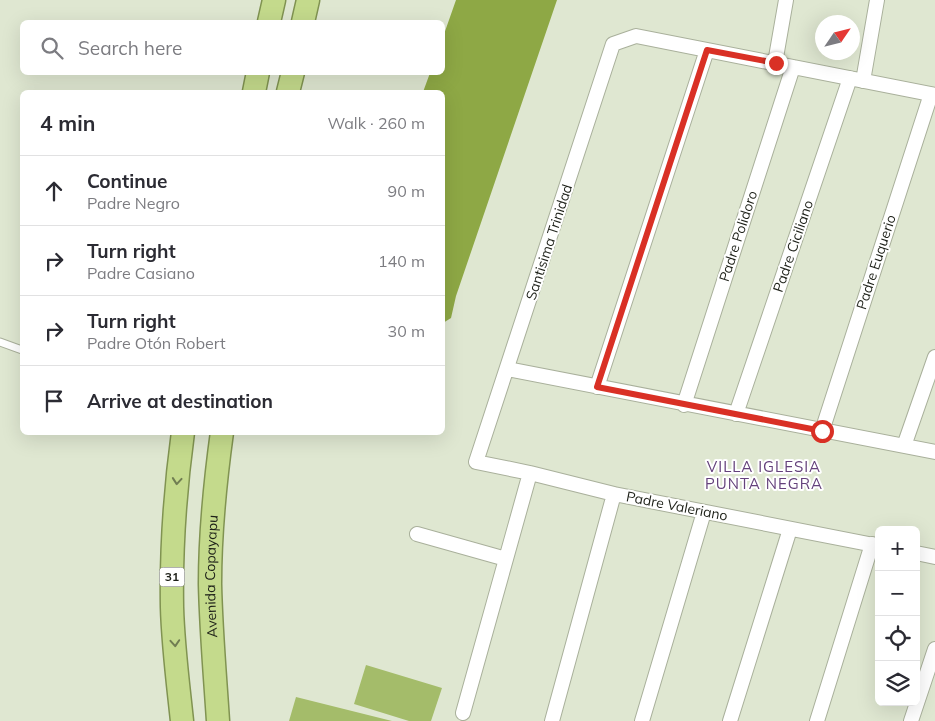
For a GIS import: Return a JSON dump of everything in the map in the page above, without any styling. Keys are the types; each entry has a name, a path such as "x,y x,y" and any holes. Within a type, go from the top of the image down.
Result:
{"highway":[{"path":"269,20 274,0"},
{"path":"303,20 308,0"},
{"path":"254,90 257,75"},
{"path":"288,90 292,75"},
{"name":"31","path":"182,721 172,609 172,562 174,515 183,435"},
{"name":"Avenida Copayapu","path":"218,721 210,583 214,497 222,435"}],"street":[{"path":"776,63 786,0"},
{"name":"Padre Ciciliano","path":"736,414 856,79 877,0"},
{"name":"Santisima Trinidad","path":"476,462 613,44 636,36 707,50"},
{"path":"597,387 707,50 933,94"},
{"name":"Padre Polidoro","path":"684,405 793,67"},
{"name":"Padre Euquerio","path":"822,431 933,94"},
{"path":"904,446 935,357"},
{"path":"508,369 684,405 935,452"},
{"name":"Padre Valeriano","path":"476,462 614,494 875,545"},
{"path":"463,713 530,473"},
{"path":"552,721 614,494"},
{"path":"642,721 704,512"},
{"path":"730,721 790,529"},
{"path":"417,534 506,559"},
{"path":"817,721 875,545"},
{"path":"920,554 935,557"},
{"path":"911,721 935,649"}],"lane":[{"path":"0,342 20,349"}],"shaded area":[{"path":"456,0 557,0 456,296 451,318 445,322 445,90 424,90 429,75 445,75 445,31"},
{"path":"366,665 442,688 431,721 409,721 354,704"},
{"path":"296,697 392,721 289,721"}],"district":[{"name":"VILLA IGLESIA PUNTA NEGRA","path":"764,476"}],"route":[{"path":"776,63 707,50 597,387 822,431"}]}
